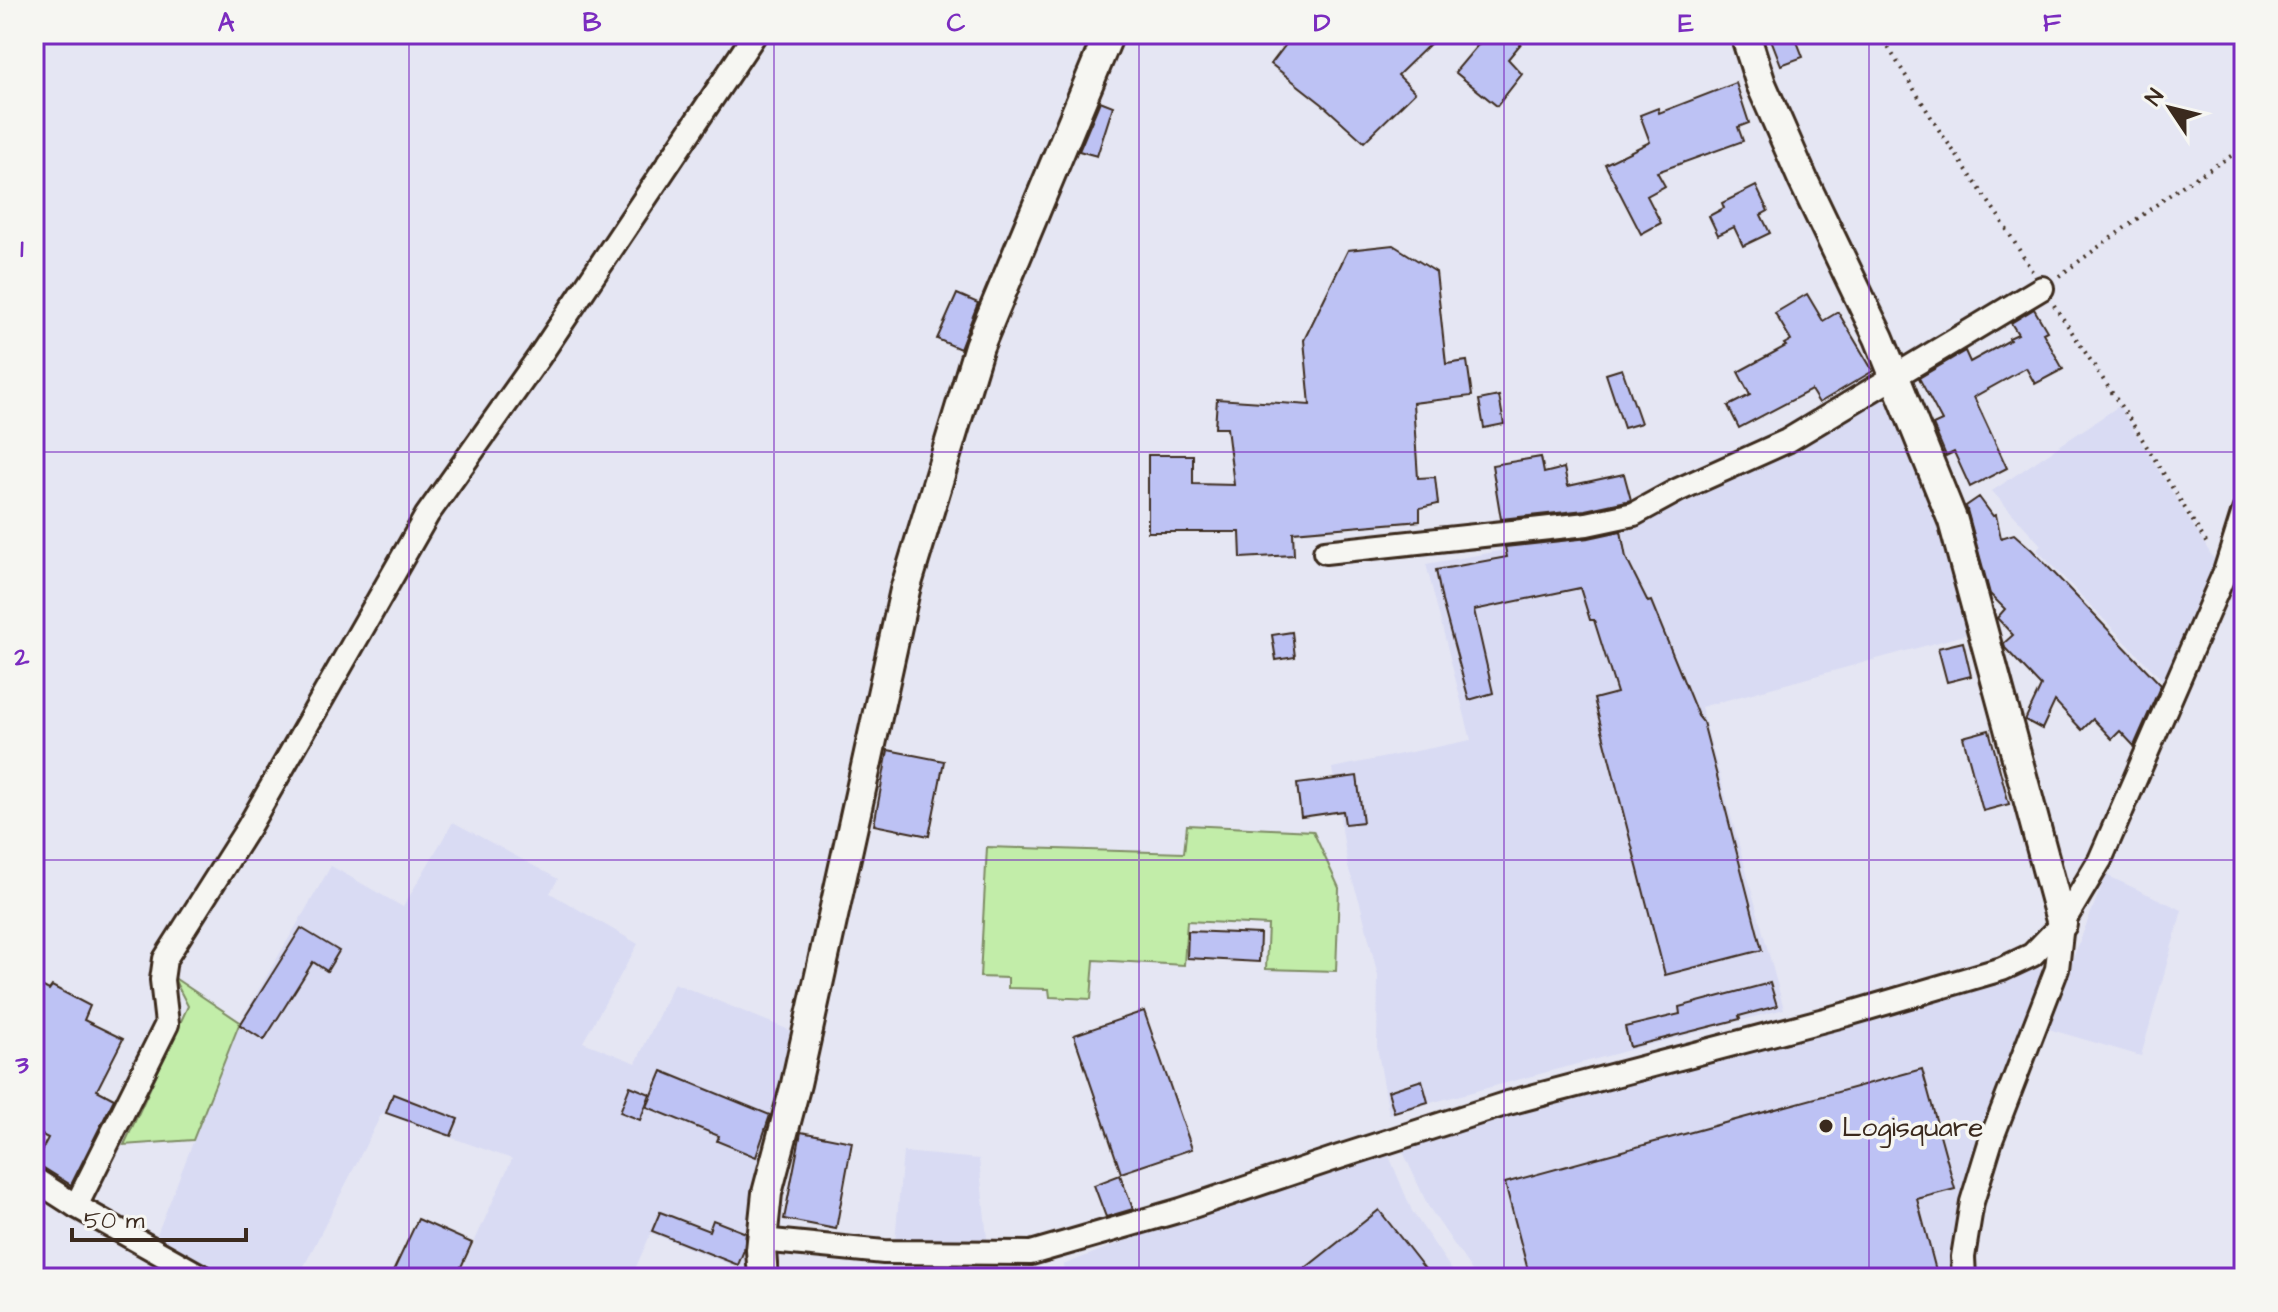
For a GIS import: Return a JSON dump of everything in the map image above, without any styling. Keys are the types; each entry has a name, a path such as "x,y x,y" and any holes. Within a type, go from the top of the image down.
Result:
{"street":[{"path":"76,1206 167,1024 162,980 165,959 248,828 427,515 539,357 755,34"},
{"path":"763,1278 762,1240 767,1193 796,1084 905,590 979,346 1109,34"},
{"path":"1745,34 1761,84 1879,338 1953,521 2062,924 2057,969 1991,1140 1972,1202 1963,1257 1964,1278"},
{"path":"1325,552 1587,524 1634,514 1678,490 1787,441 2042,288"},
{"path":"762,1240 884,1252 1031,1253 1181,1210 1508,1103 1851,1013 2002,969 2032,955 2062,924 2106,846 2225,572 2244,511"},
{"path":"34,1179 204,1278"}],"path":[{"path":"2042,288 2182,186 2244,148"}],"shaded area":[{"path":"1879,399 1891,402 1935,517 1968,634 1701,707 1784,1009 1389,1114 1377,1047 1378,976 1348,867 1332,768 1471,740 1426,564 1631,528 1790,453"},
{"path":"2119,406 2220,569 2168,686 2037,550 2041,545 1992,491"},
{"path":"453,822 558,879 550,893 638,944 583,1042 636,1063 674,983 794,1032 763,1159 751,1273 651,1233 631,1278 458,1278 512,1159 382,1113 298,1278 219,1278 154,1242 240,1022 331,866 403,907"},
{"path":"2106,875 2182,910 2141,1056 2045,1028"},
{"path":"2039,968 2048,978 1956,1278 1477,1278 1428,1206 1400,1145"},
{"path":"1387,1151 1412,1211 1457,1278 1067,1278 1063,1265 1147,1232"},
{"path":"903,1152 979,1159 987,1239 895,1241"}],"green space":[{"path":"1187,825 1313,831 1339,888 1336,971 1266,969 1268,925 1187,921 1184,965 1094,960 1091,999 1050,997 1049,989 1008,988 1008,978 980,977 987,847 1184,853"},
{"path":"173,977 240,1022 193,1140 124,1145 188,1006"}],"building":[{"path":"1294,34 1422,34 1431,43 1398,75 1415,92 1364,142 1271,64"},
{"path":"1487,34 1529,34 1508,59 1522,74 1497,106 1455,72"},
{"path":"1769,34 1794,34 1803,57 1781,65"},
{"path":"1736,83 1749,123 1738,127 1743,141 1657,172 1665,186 1647,196 1661,223 1641,234 1605,164 1650,142 1640,115 1658,108 1659,113"},
{"path":"1100,101 1113,106 1097,156 1079,151"},
{"path":"1756,186 1768,211 1761,215 1770,233 1743,246 1734,227 1718,235 1709,216 1724,208 1722,203"},
{"path":"1393,245 1436,272 1446,364 1467,361 1472,396 1413,403 1418,478 1435,477 1438,504 1420,508 1420,521 1293,532 1294,555 1241,558 1240,532 1148,532 1148,455 1193,455 1193,484 1234,485 1227,428 1215,428 1217,399 1310,405 1304,340 1348,250"},
{"path":"957,294 978,303 960,349 937,339"},
{"path":"1807,294 1823,321 1838,312 1873,371 1819,403 1811,390 1739,428 1728,406 1750,395 1738,372 1786,346 1784,344 1791,340 1775,313"},
{"path":"2034,309 2063,369 2035,384 2026,368 1974,397 2007,468 1970,487 1954,452 1946,456 1933,425 1942,421 1919,378 1965,351 1970,362 2010,340 2018,334 2011,323"},
{"path":"1622,369 1641,423 1624,428 1606,374"},
{"path":"1499,396 1504,424 1484,428 1479,400"},
{"path":"1541,457 1544,473 1564,468 1568,486 1624,474 1631,500 1585,510 1501,519 1492,465"},
{"path":"1979,497 1993,516 1996,515 2001,538 2014,534 2032,550 2161,685 2134,746 2120,731 2112,739 2093,719 2082,730 2055,701 2042,729 2025,720 2041,686 2005,648 2004,643 2013,635 1997,618 2005,609 1990,594 1966,506"},
{"path":"1621,531 1626,558 1648,602 1651,601 1703,722 1762,950 1665,975 1594,699 1617,693 1594,620 1590,620 1580,588 1474,610 1493,693 1469,700 1436,570 1507,557 1505,547 1589,538"},
{"path":"1292,632 1295,657 1276,660 1272,635"},
{"path":"1963,642 1971,676 1947,682 1938,648"},
{"path":"1989,730 2009,804 1983,811 1963,737"},
{"path":"888,750 944,761 929,836 874,825"},
{"path":"1357,776 1363,822 1345,824 1343,811 1301,817 1297,784"},
{"path":"301,928 339,951 327,971 313,962 264,1040 240,1025"},
{"path":"1188,931 1260,934 1259,962 1187,958"},
{"path":"34,982 49,990 52,986 90,1006 84,1020 123,1039 97,1090 114,1099 71,1185 34,1165 48,1138 34,1131"},
{"path":"1770,983 1777,1006 1739,1016 1740,1019 1630,1047 1625,1027 1680,1014 1679,1007"},
{"path":"1144,1011 1192,1149 1121,1173 1074,1035"},
{"name":"Logisquare","path":"1922,1069 1955,1189 1917,1199 1938,1278 1530,1278 1505,1183"},
{"path":"662,1071 770,1115 756,1157 717,1141 719,1136 647,1107"},
{"path":"1422,1080 1428,1102 1394,1112 1388,1091"},
{"path":"630,1086 650,1094 640,1120 620,1112"},
{"path":"393,1094 458,1119 451,1136 386,1113"},
{"path":"801,1132 852,1142 836,1229 784,1219"},
{"path":"1120,1175 1133,1209 1106,1217 1094,1185"},
{"path":"1379,1210 1432,1278 1293,1278"},
{"path":"660,1212 709,1231 713,1220 746,1233 738,1265 652,1231"},
{"path":"418,1219 472,1243 456,1278 390,1278"}],"place":[{"name":"Logisquare","path":"1826,1126"}]}
